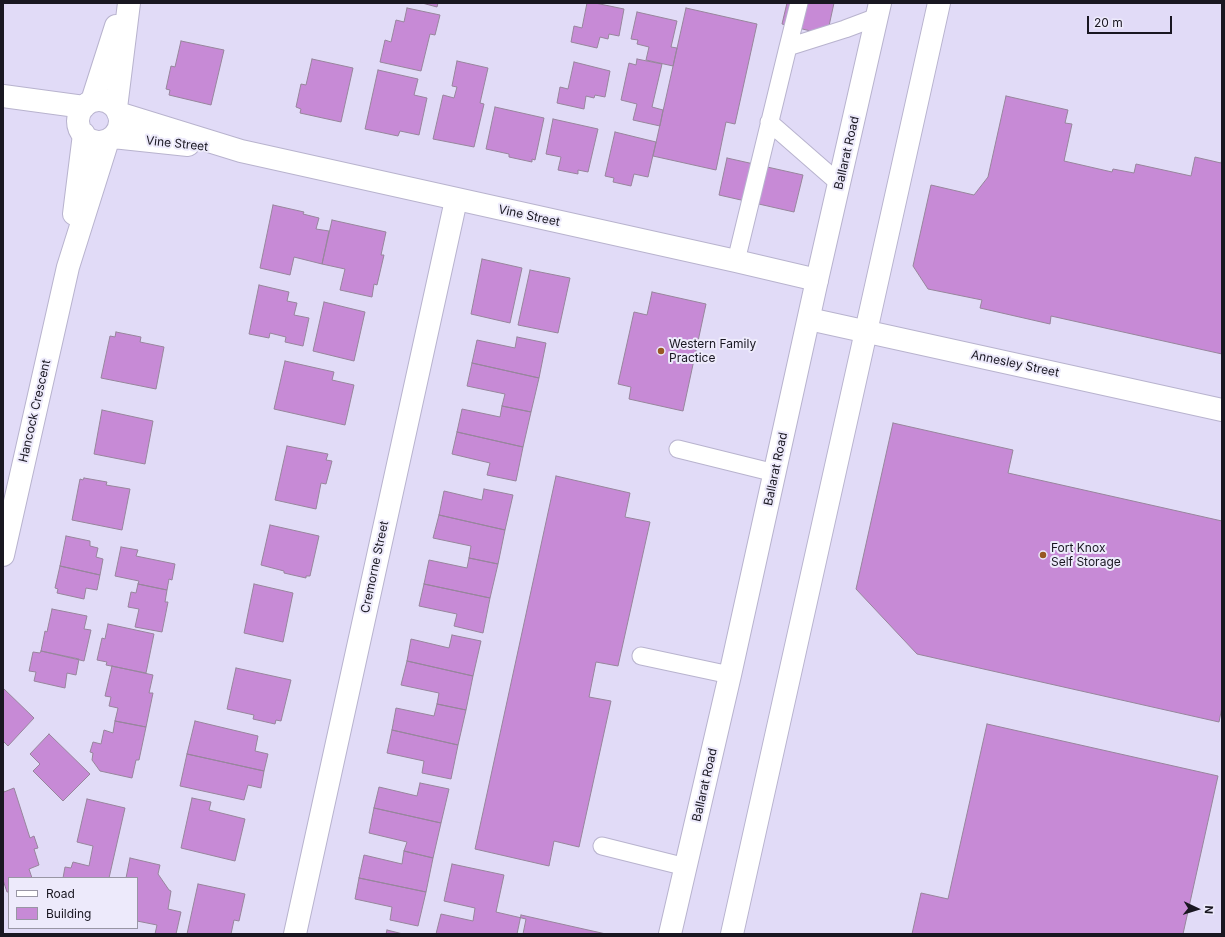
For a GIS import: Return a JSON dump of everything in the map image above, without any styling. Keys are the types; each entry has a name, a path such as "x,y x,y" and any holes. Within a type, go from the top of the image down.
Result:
{"main road":[{"name":"Hancock Crescent","path":"68,267 85,117 123,3"},
{"path":"85,117 89,139 95,141 101,142 110,139 117,132 120,126 117,111 129,3"},
{"path":"732,934 939,3"},
{"name":"Ballarat Road","path":"670,934 730,675 817,280 879,10"},
{"path":"3,96 85,117"},
{"path":"3,101 85,117 105,101 117,111"},
{"name":"Vine Street","path":"117,111 241,151 817,280"},
{"name":"Hancock Crescent","path":"3,554 68,267 110,139"},
{"name":"Vine Street","path":"110,139 241,151"},
{"name":"Cremorne Street","path":"295,934 456,200"},
{"name":"Annesley Street","path":"809,319 1222,410"}],"lane":[{"path":"736,261 799,3"},
{"path":"788,47 844,29 879,10"},
{"path":"769,122 840,184"},
{"path":"678,449 775,473"},
{"path":"641,656 730,675"},
{"path":"602,846 686,867"}],"building":[{"path":"422,3 438,3 437,7"},
{"path":"587,3 595,3 624,9 619,36 609,34 608,39 600,37 597,48 571,42 574,26 582,28"},
{"path":"787,3 834,3 827,35 782,24"},
{"path":"407,8 440,15 435,35 430,34 421,71 380,62 385,40 391,42 396,20 404,22"},
{"path":"686,8 757,24 735,124 726,122 716,170 653,156"},
{"path":"637,12 677,21 671,47 677,48 673,66 646,60 649,47 637,44 638,40 631,39"},
{"path":"181,41 224,50 211,105 169,95 170,90 166,89 171,66 175,67"},
{"path":"312,59 353,68 341,122 300,113 301,109 296,107 301,84 306,85"},
{"path":"637,59 662,64 652,107 663,110 660,126 633,120 637,104 621,100 629,63 636,65"},
{"path":"457,61 488,68 480,103 484,104 474,147 433,139 443,95 454,98 457,87 452,86"},
{"path":"574,62 610,71 605,97 595,95 594,98 586,96 584,109 557,103 560,87 568,89"},
{"path":"378,70 418,79 414,95 427,98 419,135 400,131 398,136 365,129"},
{"path":"1006,96 1068,110 1065,123 1072,124 1064,161 1112,172 1113,169 1134,173 1136,164 1191,176 1195,157 1221,163 1222,159 1222,354 1051,316 1050,324 980,308 982,300 928,289 913,266 931,185 974,195 988,177"},
{"path":"495,107 544,118 535,160 532,159 532,162 509,157 509,154 486,149"},
{"path":"553,119 598,129 588,172 578,170 578,174 558,170 561,157 546,154"},
{"path":"615,132 656,142 648,177 634,174 631,186 613,182 614,178 605,176"},
{"path":"727,158 803,175 794,212 719,195"},
{"path":"273,205 304,212 303,214 319,218 316,229 329,231 322,264 294,257 290,275 260,268"},
{"path":"332,220 386,232 381,255 384,255 377,285 374,284 372,297 340,290 345,269 322,264"},
{"path":"482,259 522,268 510,323 471,314"},
{"path":"530,270 570,278 558,333 518,325"},
{"path":"259,285 289,292 287,301 297,303 294,315 309,318 303,346 285,342 286,337 270,333 269,338 249,334"},
{"name":"Western Family Practice","path":"652,292 706,304 683,411 629,399 631,387 618,384 634,312 647,315"},
{"path":"324,302 365,312 354,361 313,351"},
{"path":"116,332 141,337 140,342 164,347 156,389 101,378 110,336 115,337"},
{"path":"517,337 546,343 539,378 472,363 477,340 515,348"},
{"path":"285,361 334,372 332,380 354,385 345,425 274,409"},
{"path":"472,363 539,378 531,412 502,406 505,394 467,386"},
{"path":"502,406 531,412 523,447 457,432 462,409 500,417"},
{"path":"102,410 153,421 145,464 94,454"},
{"name":"Fort Knox Self Storage","path":"893,423 1013,450 1008,473 1222,521 1222,707 1219,722 917,654 856,589"},
{"path":"457,432 523,447 516,481 487,475 490,463 452,454"},
{"path":"287,446 328,454 326,460 332,461 326,484 321,483 316,509 275,500"},
{"path":"556,476 630,493 625,517 650,522 618,666 596,662 589,697 611,701 579,847 554,841 549,866 475,849"},
{"path":"84,478 107,482 106,485 130,489 122,530 72,520 80,479 83,480"},
{"path":"484,489 513,495 505,530 439,515 444,491 482,500"},
{"path":"439,515 505,530 498,564 469,558 471,546 433,538"},
{"path":"270,525 319,536 310,576 306,576 306,578 284,573 284,571 261,565"},
{"path":"66,536 90,541 90,546 98,548 96,557 103,559 100,575 60,566"},
{"path":"121,547 138,550 136,556 175,564 172,580 169,579 167,590 138,584 139,581 115,576"},
{"path":"469,558 498,564 490,598 424,584 429,560 467,568"},
{"path":"60,566 100,575 97,590 86,588 84,599 57,593 58,589 55,588"},
{"path":"138,584 167,590 165,602 168,602 162,632 135,627 139,609 128,607 131,592 136,593"},
{"path":"254,584 293,593 283,642 244,633"},
{"path":"424,584 490,598 483,633 454,626 457,614 419,606"},
{"path":"52,609 87,616 84,629 91,630 84,661 41,651"},
{"path":"108,624 154,634 146,673 106,665 107,662 97,660 102,638 105,639"},
{"path":"452,635 481,641 473,676 407,661 411,639 449,648"},
{"path":"41,651 79,659 76,675 67,673 65,688 34,681 36,672 29,671 33,652 40,653"},
{"path":"407,661 473,676 466,710 437,704 439,693 401,685"},
{"path":"112,666 153,675 149,693 153,693 146,727 115,721 118,708 109,706 111,697 105,696"},
{"path":"236,668 291,680 281,721 276,720 275,724 253,719 254,715 227,709"},
{"path":"3,688 34,718 8,746 3,741"},
{"path":"437,704 466,710 458,745 392,730 396,708 434,716"},
{"path":"115,721 146,727 139,760 136,760 132,778 100,771 92,760 93,753 90,752 93,742 101,744 104,730 113,733"},
{"path":"195,721 258,736 255,751 268,754 264,771 187,754"},
{"path":"987,724 1218,776 1183,934 912,934 921,893 948,899"},
{"path":"392,730 458,745 451,779 422,773 424,761 387,753"},
{"path":"49,734 90,774 63,801 33,771 40,764 30,754"},
{"path":"187,754 264,771 261,788 248,785 244,800 180,786"},
{"path":"420,783 449,789 441,823 374,808 379,787 417,796"},
{"path":"3,788 4,792 14,788 30,838 34,836 38,848 34,849 39,865 29,869 32,877 8,877 8,892 3,880"},
{"path":"192,798 211,802 209,810 245,819 235,861 181,848"},
{"path":"87,799 125,808 109,877 63,877 65,867 71,868 73,862 89,866 93,846 77,842"},
{"path":"374,808 441,823 433,858 404,851 407,842 369,833"},
{"path":"404,851 433,858 426,892 359,878 364,855 402,864"},
{"path":"130,858 160,865 158,874 171,891 168,909 181,912 176,934 155,934 157,925 138,921 138,877 126,877"},
{"path":"452,864 504,875 496,912 526,919 523,934 436,934 441,914 473,921 475,908 444,901"},
{"path":"359,878 426,892 418,926 390,920 392,907 355,899"},
{"path":"198,884 245,894 239,921 234,920 231,934 187,934"},
{"path":"521,915 606,934 517,934"},
{"path":"387,930 403,934 386,934"}],"place":[{"name":"Western Family Practice","path":"661,351"},
{"name":"Fort Knox Self Storage","path":"1043,555"}]}
